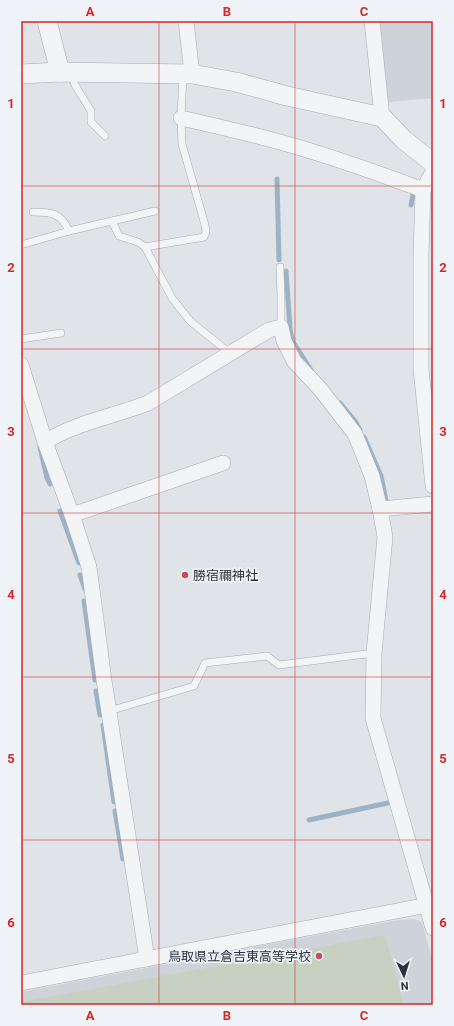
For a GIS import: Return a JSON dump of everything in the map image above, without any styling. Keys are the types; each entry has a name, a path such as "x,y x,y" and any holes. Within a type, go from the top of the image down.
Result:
{"street":[{"path":"47,21 66,72"},
{"path":"186,21 187,74"},
{"path":"372,21 382,117"},
{"path":"21,74 66,72 187,74 236,82 287,96 382,117 404,140 433,163"},
{"path":"181,118 308,150 423,190"},
{"path":"433,172 423,190 421,256 433,486"},
{"path":"45,442 57,434 148,403 269,330 281,328 284,341 294,360 321,390 356,434 372,476 380,509 384,537 374,653 373,718 430,904 433,928"},
{"path":"21,365 45,442 72,515 89,567 109,711 147,959"},
{"path":"72,515 224,463"},
{"path":"380,509 433,504"},
{"path":"21,984 430,904"}],"lane":[{"path":"66,72 91,111 91,122 105,136"},
{"path":"145,247 204,237 206,232 182,144 181,118 187,74"},
{"path":"21,245 70,231 155,211"},
{"path":"33,212 44,212 57,215 65,221 70,231"},
{"path":"112,221 119,236 138,242 145,247 172,298 194,324 231,354"},
{"path":"280,268 281,328"},
{"path":"21,339 61,333"},
{"path":"109,711 194,686 205,663 267,656 279,665 374,653"}],"shaded area":[{"path":"378,21 433,21 433,98 388,102"},
{"name":"鳥取県立倉吉東高等学校","path":"414,919 422,922 433,963 433,1005 21,1005 21,992 392,921"}],"green space":[{"name":"鳥取県立倉吉東高等学校","path":"385,935 404,1005 21,1005 21,1002"}],"waterway":[{"path":"277,179 279,260"},
{"path":"411,205 414,190"},
{"path":"286,271 290,329 293,342 311,370"},
{"path":"340,403 355,421 360,430"},
{"path":"364,437 381,476 386,501"},
{"path":"40,447 47,478 50,484"},
{"path":"60,511 79,563"},
{"path":"80,575 85,589"},
{"path":"84,601 95,680"},
{"path":"96,691 100,715"},
{"path":"103,725 114,802"},
{"path":"309,820 388,803"},
{"path":"115,811 123,859"}],"place":[{"name":"勝宿禰神社","path":"185,575"},
{"name":"鳥取県立倉吉東高等学校","path":"319,956"}]}
